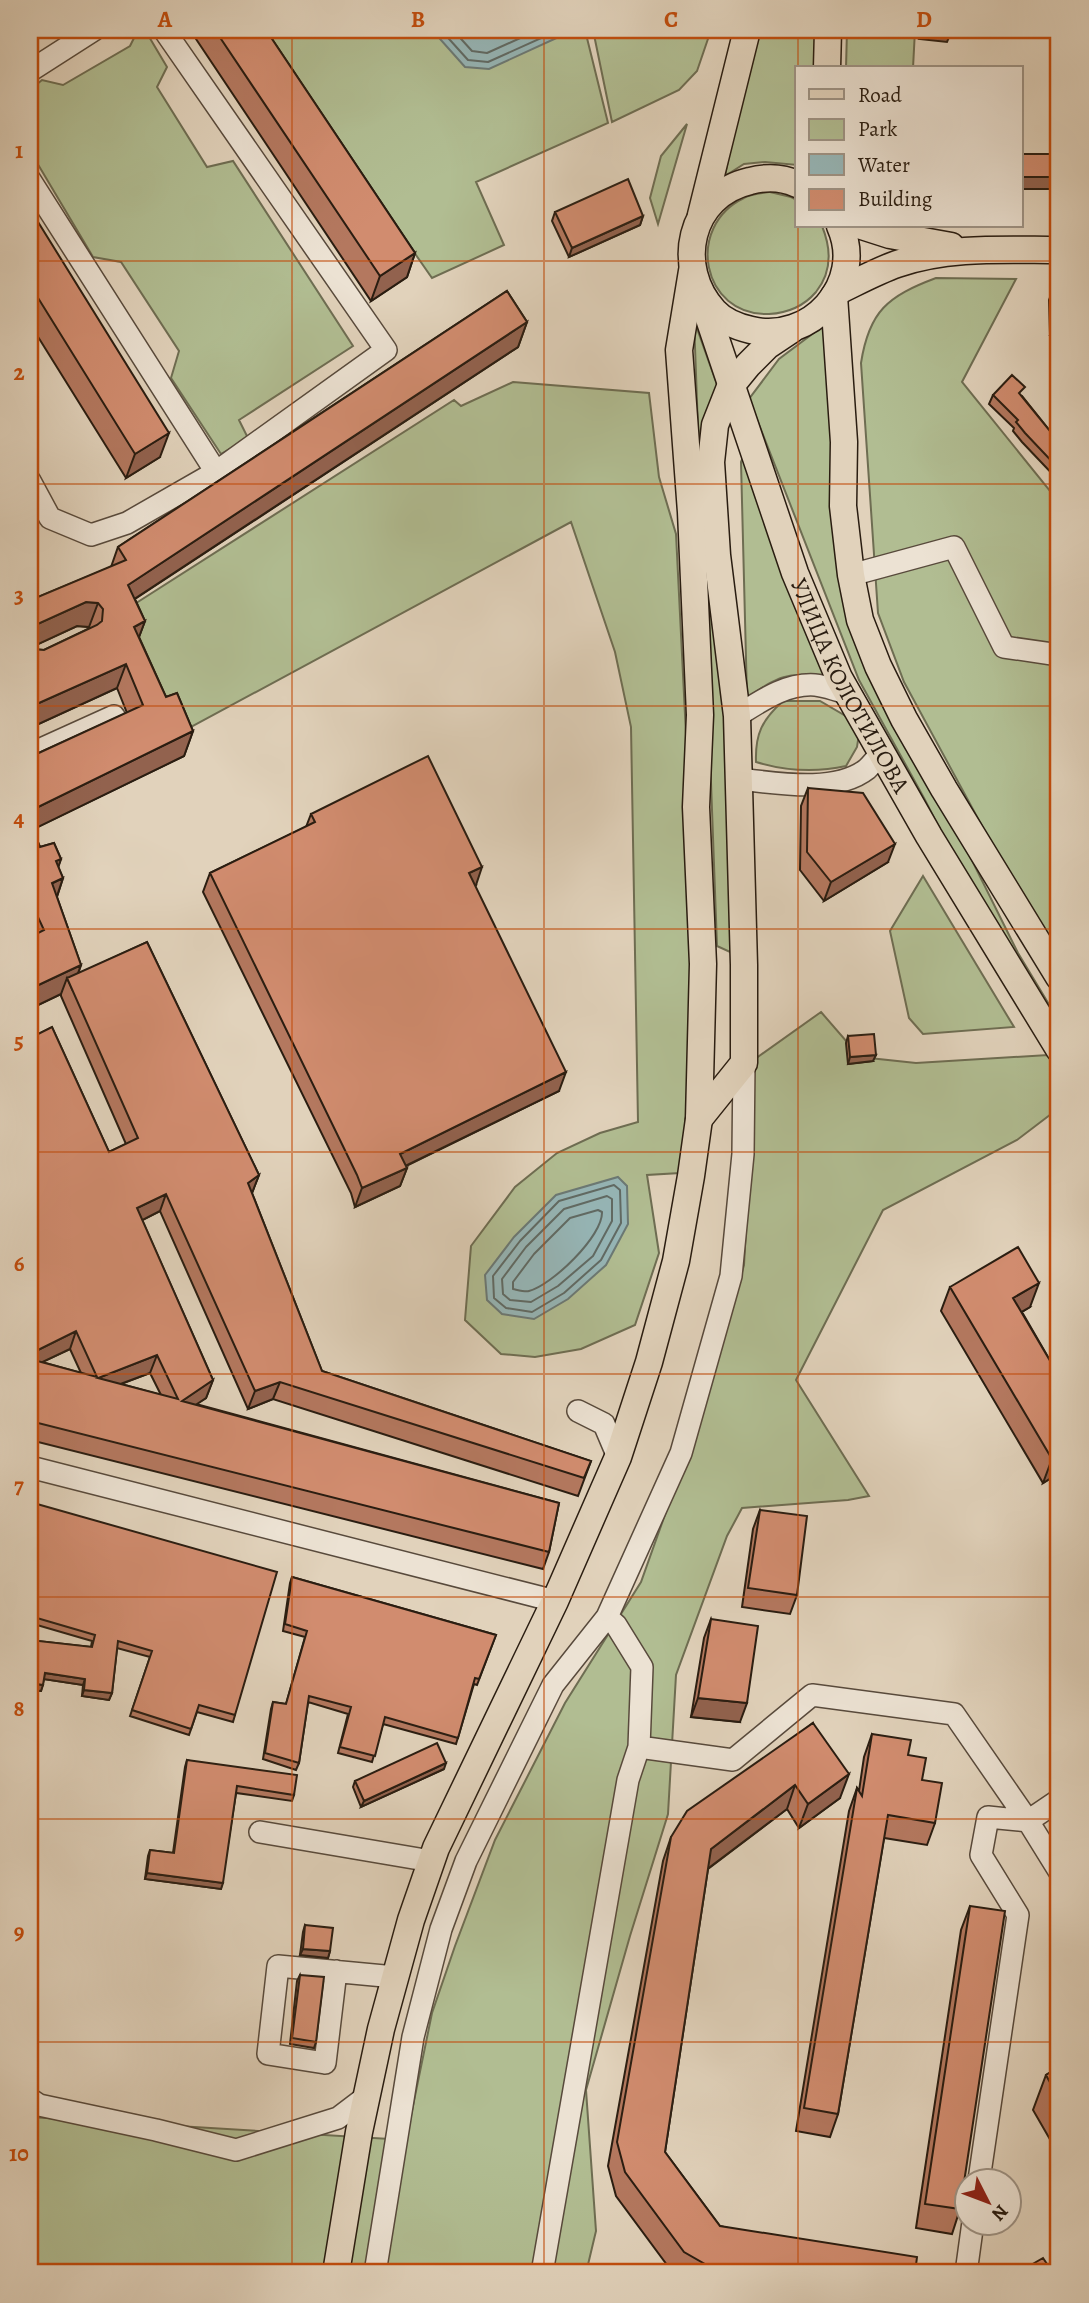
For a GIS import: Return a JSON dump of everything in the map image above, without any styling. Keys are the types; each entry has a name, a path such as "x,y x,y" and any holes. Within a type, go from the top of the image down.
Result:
{"main road":[{"name":"УЛИЦА КОЛОТИЛОВА","path":"747,30 700,218 691,243 696,282 795,573 839,678 929,836 1059,1049"},
{"path":"827,66 828,30"},
{"name":"УЛИЦА КОЛОТИЛОВА","path":"700,218 717,197 739,183 765,178 795,183"},
{"name":"УЛИЦА КОЛОТИЛОВА","path":"840,228 846,250 845,271 836,294 844,442 843,506 851,575 860,620 878,666 904,719 1059,977"},
{"path":"868,228 890,235 980,251"},
{"path":"699,1119 744,1063 737,716 717,555 711,462 715,425 730,387 767,346 810,321 826,308 836,294 896,264 925,256 980,251 1059,250"},
{"path":"696,282 716,313 738,328 765,334 791,330"},
{"path":"336,2273 359,2132 381,2029 411,1920 431,1861 555,1601 618,1457 649,1362 676,1261 699,1119 702,964 696,807 700,715 691,512 679,350 696,282"}],"street":[{"path":"30,71 94,30"},
{"path":"30,481 50,518 91,535 127,523 216,472 386,350 164,30"},
{"path":"30,180 216,472"},
{"path":"851,575 954,547 1004,647 1059,655"},
{"path":"737,716 787,688 814,685 848,693"},
{"path":"30,754 114,716"},
{"path":"739,779 807,785 847,779 866,769 881,753"},
{"path":"375,2273 413,2037 441,1929 466,1861 553,1685 607,1617 681,1453 732,1276 743,1154 744,1063"},
{"path":"578,1411 604,1424 618,1457"},
{"path":"30,1467 555,1601"},
{"path":"542,2273 628,1780 639,1747 642,1667 616,1625 607,1617"},
{"path":"639,1747 733,1760 813,1695 954,1714 1059,1871"},
{"path":"981,2166 1018,1915 981,1855 988,1817 1028,1821 1059,1800"},
{"path":"260,1832 431,1861"},
{"path":"336,1971 325,2063 268,2054 278,1966 336,1971 395,1977"},
{"path":"30,2099 39,2105 236,2150 338,2118 367,2096"},
{"path":"965,2273 971,2236"}],"green space":[{"path":"138,30 145,30 167,67 157,87 207,167 233,161 353,346 239,420 248,438 221,454 171,378 179,351 121,262 93,257 30,151 30,90 42,80 63,85 130,46"},
{"path":"259,30 585,30 608,123 476,182 504,245 432,278"},
{"path":"593,30 711,30 697,71 679,90 612,122"},
{"path":"758,30 817,30 815,66 795,66 795,165 765,162 744,164 725,176 738,108"},
{"path":"847,30 915,30 913,66 846,66"},
{"path":"687,124 658,224 650,198 661,156"},
{"path":"770,192 795,199 795,228 823,228 827,243 827,268 816,292 795,308 782,312 769,314 746,311 728,301 716,286 709,267 708,248 713,228 725,211 756,194"},
{"path":"936,278 1016,279 962,382 1059,502 1059,960 995,850 904,682 878,613 861,363 869,330 884,308 905,292"},
{"path":"694,320 721,396 736,941 730,952 717,946"},
{"path":"831,320 841,579 939,794 1018,953 1059,1021 1059,1040 982,912 924,798 859,680 749,399 779,359"},
{"path":"513,382 649,393 659,477 676,534 691,835 691,1004 687,1127 680,1173 647,1175 659,1253 635,1325 581,1349 535,1357 501,1354 465,1320 471,1246 515,1187 557,1153 600,1133 638,1122 631,727 615,652 571,522 180,733 119,614 454,400 461,406"},
{"path":"745,452 826,678 802,675 784,677 747,698 741,462"},
{"path":"783,701 820,701 849,718 859,734 857,747 846,766 801,770 756,762 761,728"},
{"path":"923,876 1014,1027 923,1034 909,1018 890,931"},
{"path":"821,1012 860,1057 916,1063 1048,1055 1059,1075 1059,1108 1017,1140 883,1210 796,1380 869,1496 742,1508 727,1536 676,1675 668,1814 586,2090 596,2231 586,2273 30,2273 30,2117 406,2140 432,2013 495,1840 565,1703 641,1582 708,1394 744,1265 755,1059"}],"water":[{"path":"432,30 571,30 489,69 465,67"},
{"path":"618,1177 627,1186 628,1224 606,1265 568,1299 534,1319 502,1314 487,1300 485,1275 514,1237 556,1195"}],"building":[{"path":"215,30 266,30 415,253 380,276"},
{"path":"1023,154 1059,154 1059,177 1023,177"},
{"path":"628,179 643,216 572,248 555,212"},
{"path":"30,209 169,433 135,454 30,285"},
{"path":"1054,287 1059,287 1059,322 1055,323"},
{"path":"507,291 527,322 128,585 145,621 134,627 166,697 177,693 193,731 30,811 30,757 143,705 126,664 30,707 30,646 32,649 44,650 97,625 102,621 103,609 98,603 86,602 30,629 30,597 31,600 126,560 118,547"},
{"path":"1012,375 1025,387 1019,393 1054,436 1056,434 1059,437 1059,469 993,395"},
{"path":"428,756 482,867 469,873 566,1072 400,1154 407,1168 362,1188 210,873 315,822 311,814"},
{"path":"808,788 863,793 895,844 831,882 807,852"},
{"path":"30,822 40,847 54,843 61,859 56,861 63,878 52,883 81,965 30,989 30,937 44,930 30,900"},
{"path":"147,942 259,1175 248,1183 322,1371 591,1461 584,1478 280,1382 255,1391 166,1194 137,1208 213,1380 182,1401 559,1503 549,1552 30,1421 30,1359 97,1377 76,1331 30,1354 30,1038 52,1027 109,1152 138,1138 67,978","holes":["157,1355 178,1399 98,1378"]},
{"path":"874,1034 876,1055 850,1057 848,1036"},
{"path":"1018,1247 1039,1283 1013,1298 1059,1376 1059,1454 1052,1459 950,1287"},
{"path":"30,1502 277,1572 235,1715 199,1705 191,1729 132,1710 152,1651 118,1641 112,1693 84,1690 85,1679 45,1673 43,1685 30,1683 30,1640 92,1647 95,1635 30,1616"},
{"path":"760,1510 807,1516 797,1595 748,1588"},
{"path":"292,1577 496,1635 479,1679 475,1678 458,1738 385,1717 375,1756 340,1747 351,1707 309,1696 299,1763 265,1753 273,1702 286,1704 307,1631 285,1624"},
{"path":"711,1619 758,1626 747,1703 698,1698"},
{"path":"813,1723 849,1774 808,1804 795,1785 711,1849 665,2152 720,2226 917,2257 915,2273 746,2273 712,2268 684,2252 625,2172 617,2142 671,1837 687,1811"},
{"path":"872,1734 911,1740 908,1755 926,1758 922,1780 942,1783 935,1823 888,1815 838,2114 804,2108 857,1788 862,1796"},
{"path":"437,1743 446,1763 364,1801 355,1781"},
{"path":"187,1760 297,1775 294,1795 237,1786 223,1883 147,1873 150,1850 174,1853"},
{"path":"970,1906 1005,1911 966,2166 953,2166 953,2208 925,2204"},
{"path":"305,1925 333,1928 330,1951 303,1949"},
{"path":"300,1975 324,1977 316,2042 292,2038"},
{"path":"1059,2067 1059,2099 1046,2075"},
{"path":"1043,2258 1053,2273 1017,2273"}]}
